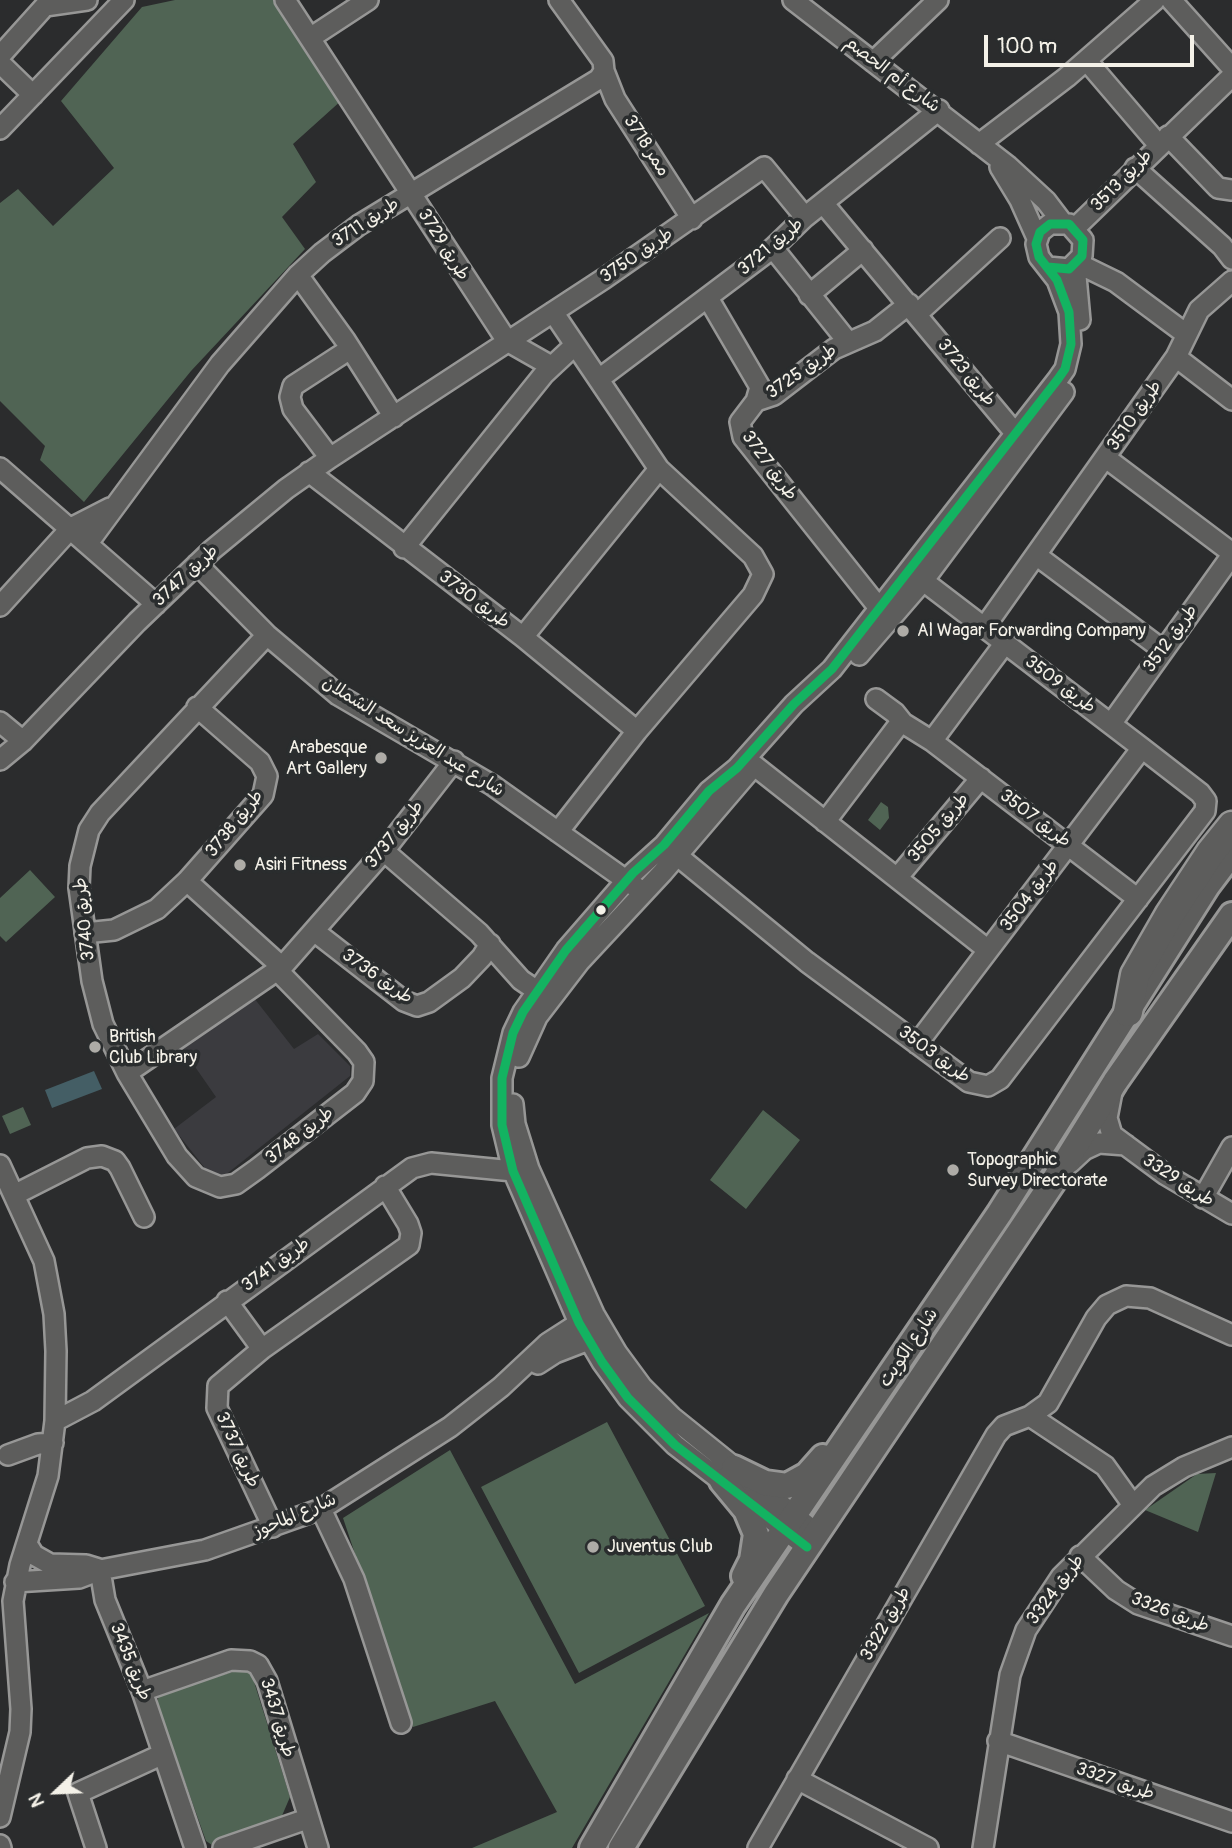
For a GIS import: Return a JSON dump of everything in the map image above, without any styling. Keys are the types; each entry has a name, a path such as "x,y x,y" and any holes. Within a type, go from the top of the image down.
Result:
{"highway":[{"path":"1128,1012 1135,975 1170,914 1211,852 1232,826"}],"main road":[{"name":"شارع الكويت","path":"592,1848 733,1605 791,1524 999,1214 1208,886 1232,853"},
{"name":"شارع الكويت","path":"621,1848 731,1665 812,1540 1053,1182 1115,1082 1232,915"},
{"path":"728,1475 787,1486 798,1482 825,1454 851,1434"},
{"path":"728,1475 756,1534 752,1560 740,1582 733,1605"}],"street":[{"path":"0,56 44,3 87,0"},
{"path":"0,130 124,0"},
{"name":"طريق 3729","path":"285,0 508,341 551,366"},
{"path":"310,38 368,0"},
{"path":"559,0 600,55 604,71"},
{"name":"شارع أم الحصم","path":"793,0 939,110 1032,187 1074,230 1109,278"},
{"path":"873,62 938,0"},
{"path":"984,148 1155,0"},
{"path":"1171,0 1232,68"},
{"path":"1087,61 1163,140"},
{"path":"0,63 33,95"},
{"name":"طريق 3711","path":"88,543 191,400 298,275 337,240 588,88 604,71"},
{"name":"ممر 3718","path":"604,71 615,99 692,219"},
{"name":"طريق 3513","path":"1074,230 1163,140 1232,76"},
{"name":"طريق 3721","path":"598,379 773,248 805,217 939,110"},
{"name":"طريق 3513","path":"1163,140 1218,188 1232,190"},
{"name":"شارع أم الحصم","path":"984,148 1020,200 1037,238"},
{"name":"طريق 3750","path":"508,341 692,219 764,167 805,217"},
{"path":"1135,168 1222,246 1232,259"},
{"name":"طريق 3723","path":"823,203 1015,433"},
{"path":"812,1540 728,1475 597,1337 513,1171 502,1125 502,1078 513,1033 543,996 580,961 643,893 709,791 750,762 794,704 885,616 1056,405 1070,384 1081,328 1076,264 1084,248 1074,230 1050,224 1037,238 1039,257 1064,295 1072,329 1073,359 1015,433 916,576"},
{"path":"913,309 1000,238"},
{"name":"طريق 3725","path":"773,248 848,342"},
{"path":"809,295 863,250"},
{"path":"1048,267 1062,270 1076,264 1109,278 1186,334"},
{"path":"298,275 394,416"},
{"path":"1077,285 1084,278 1109,278"},
{"name":"طريق 3510","path":"984,628 1176,357 1207,299 1232,281"},
{"path":"708,298 757,380 759,394 756,401"},
{"name":"طريق 3725","path":"756,401 774,395 848,342 875,331 913,309"},
{"path":"553,312 659,469 753,556 763,574 754,595 637,731 558,832"},
{"name":"طريق 3747","path":"0,760 23,741 197,564 309,472 508,341"},
{"path":"404,548 551,366 575,345"},
{"path":"330,458 293,409 290,397 293,386 350,349"},
{"path":"1176,357 1232,400"},
{"name":"طريق 3727","path":"756,401 740,422 743,437 885,616"},
{"name":"طريق 3512","path":"1105,458 1232,554 1111,724"},
{"path":"0,468 156,604"},
{"path":"523,636 659,469"},
{"name":"طريق 3730","path":"309,472 404,548 523,636 637,731"},
{"name":"طريق 3711","path":"71,528 95,518 123,498"},
{"path":"0,606 71,528"},
{"path":"1037,555 1163,650"},
{"name":"شارع عبد العزيز سعد الشملان","path":"197,564 267,635 338,695 454,761 643,893"},
{"name":"طريق 3509","path":"916,576 1200,793 1206,802"},
{"name":"طريق 3740","path":"220,1187 196,1177 183,1164 127,1073 99,1011 79,888 80,866 89,830 100,813 267,635"},
{"path":"932,741 1005,643"},
{"name":"طريق 3507","path":"876,699 895,712 903,723 932,741 1138,899"},
{"name":"طريق 3738","path":"85,933 124,927 157,909 187,881 258,802 267,783 260,762 197,707"},
{"path":"0,722 23,741"},
{"path":"825,822 903,723"},
{"name":"طريق 3504","path":"917,1044 1142,748"},
{"name":"طريق 3737","path":"127,1073 280,969 384,851 454,761"},
{"name":"طريق 3505","path":"750,762 988,950"},
{"name":"طريق 3505","path":"897,878 981,778"},
{"name":"طريق 3503","path":"671,850 807,962 917,1044 974,1085 994,1084 1205,811 1206,802"},
{"path":"586,1318 515,1124 514,1080 519,1058 543,996 566,950 627,881 671,850"},
{"path":"384,851 490,944 508,967 543,996"},
{"path":"187,881 280,969"},
{"name":"طريق 3736","path":"314,931 404,1001 416,1006 429,1002 461,978 482,957 490,944"},
{"name":"طريق 3748","path":"220,1187 245,1178 362,1085 366,1070 364,1062 351,1044 280,969"},
{"name":"طريق 3329","path":"1115,1082 1107,1118 1112,1135 1203,1198 1232,1214"},
{"name":"طريق 3329","path":"1053,1182 1092,1146 1099,1143 1126,1145"},
{"path":"1203,1198 1232,1147"},
{"path":"15,1195 87,1158 102,1156 115,1161 120,1168 144,1217"},
{"name":"طريق 3741","path":"55,1421 93,1401 385,1186 425,1163 513,1171"},
{"path":"0,1817 20,1732 20,1689 12,1622 18,1574 42,1502 55,1421 54,1314 50,1282 15,1195 2,1172"},
{"name":"طريق 3737","path":"273,1527 217,1408 215,1397 224,1378 409,1245 411,1233 408,1224 385,1186"},
{"name":"طريق 3322","path":"758,1848 996,1435 1004,1426 1030,1416 1048,1403 1096,1318 1115,1300 1137,1295 1150,1298 1232,1335"},
{"path":"227,1301 262,1349"},
{"name":"شارع الماحوز","path":"501,1387 548,1343 586,1318"},
{"name":"شارع الماحوز","path":"18,1574 72,1579 100,1570 205,1550 321,1509 411,1453 501,1387 555,1353 597,1337"},
{"path":"1030,1416 1105,1466 1133,1505"},
{"path":"8,1455 38,1444 53,1443"},
{"name":"طريق 3324","path":"983,1848 1010,1675 1026,1630 1061,1577 1153,1486 1184,1467 1232,1447"},
{"path":"321,1509 354,1579 401,1723"},
{"name":"شارع الماحوز","path":"27,1544 45,1562 86,1565 100,1570"},
{"name":"طريق 3326","path":"1080,1556 1116,1590 1138,1604 1232,1636"},
{"name":"طريق 3435","path":"100,1570 105,1600 142,1691 195,1848"},
{"name":"طريق 3437","path":"142,1691 232,1660 241,1659 258,1665 267,1681 318,1848"},
{"path":"0,1691 20,1689"},
{"name":"طريق 3327","path":"998,1741 1232,1822"},
{"path":"96,1848 78,1793 163,1754"},
{"path":"797,1779 904,1842 928,1848"},
{"path":"223,1848 307,1819"}],"shaded area":[{"path":"254,998 294,1049 318,1034 350,1066 350,1076 224,1176 208,1172 174,1129 216,1097 182,1048"}],"green space":[{"path":"175,0 280,0 343,99 293,144 316,182 282,217 305,249 191,371 84,502 40,460 45,446 0,401 0,203 18,189 53,226 114,168 61,101 142,7"},
{"path":"881,802 888,807 889,818 880,830 868,820"},
{"path":"30,870 55,897 6,942 0,936 0,898"},
{"path":"23,1107 31,1125 10,1134 2,1116"},
{"path":"763,1110 800,1140 746,1209 710,1180"},
{"name":"Juventus Club","path":"607,1422 705,1606 579,1673 481,1487"},
{"path":"450,1450 575,1684 709,1613 572,1848 472,1848 557,1812 495,1701 413,1727 343,1518"},
{"path":"1216,1473 1198,1532 1145,1510 1197,1474"},
{"path":"245,1668 251,1672 290,1797 281,1818 212,1845 206,1841 157,1703 159,1695"}],"water":[{"path":"94,1071 102,1089 52,1108 45,1090"}],"transit line":[{"path":"807,1547 675,1445 628,1398 602,1362 579,1323 513,1171 502,1125 502,1078 513,1033 523,1012 566,950 633,873 664,845 709,791 737,768 794,704 832,669 1065,369 1071,344 1069,312 1057,280 1039,257 1036,244 1040,232 1050,224 1069,224 1083,240 1082,256 1069,269 1048,267"}],"place":[{"name":"Al Wagar Forwarding Company","path":"903,631"},
{"name":"Arabesque Art Gallery","path":"381,758"},
{"name":"Asiri Fitness","path":"240,865"},
{"name":"British Club Library","path":"95,1047"},
{"name":"Topographic Survey Directorate","path":"953,1170"},
{"name":"Juventus Club","path":"593,1547"}]}
